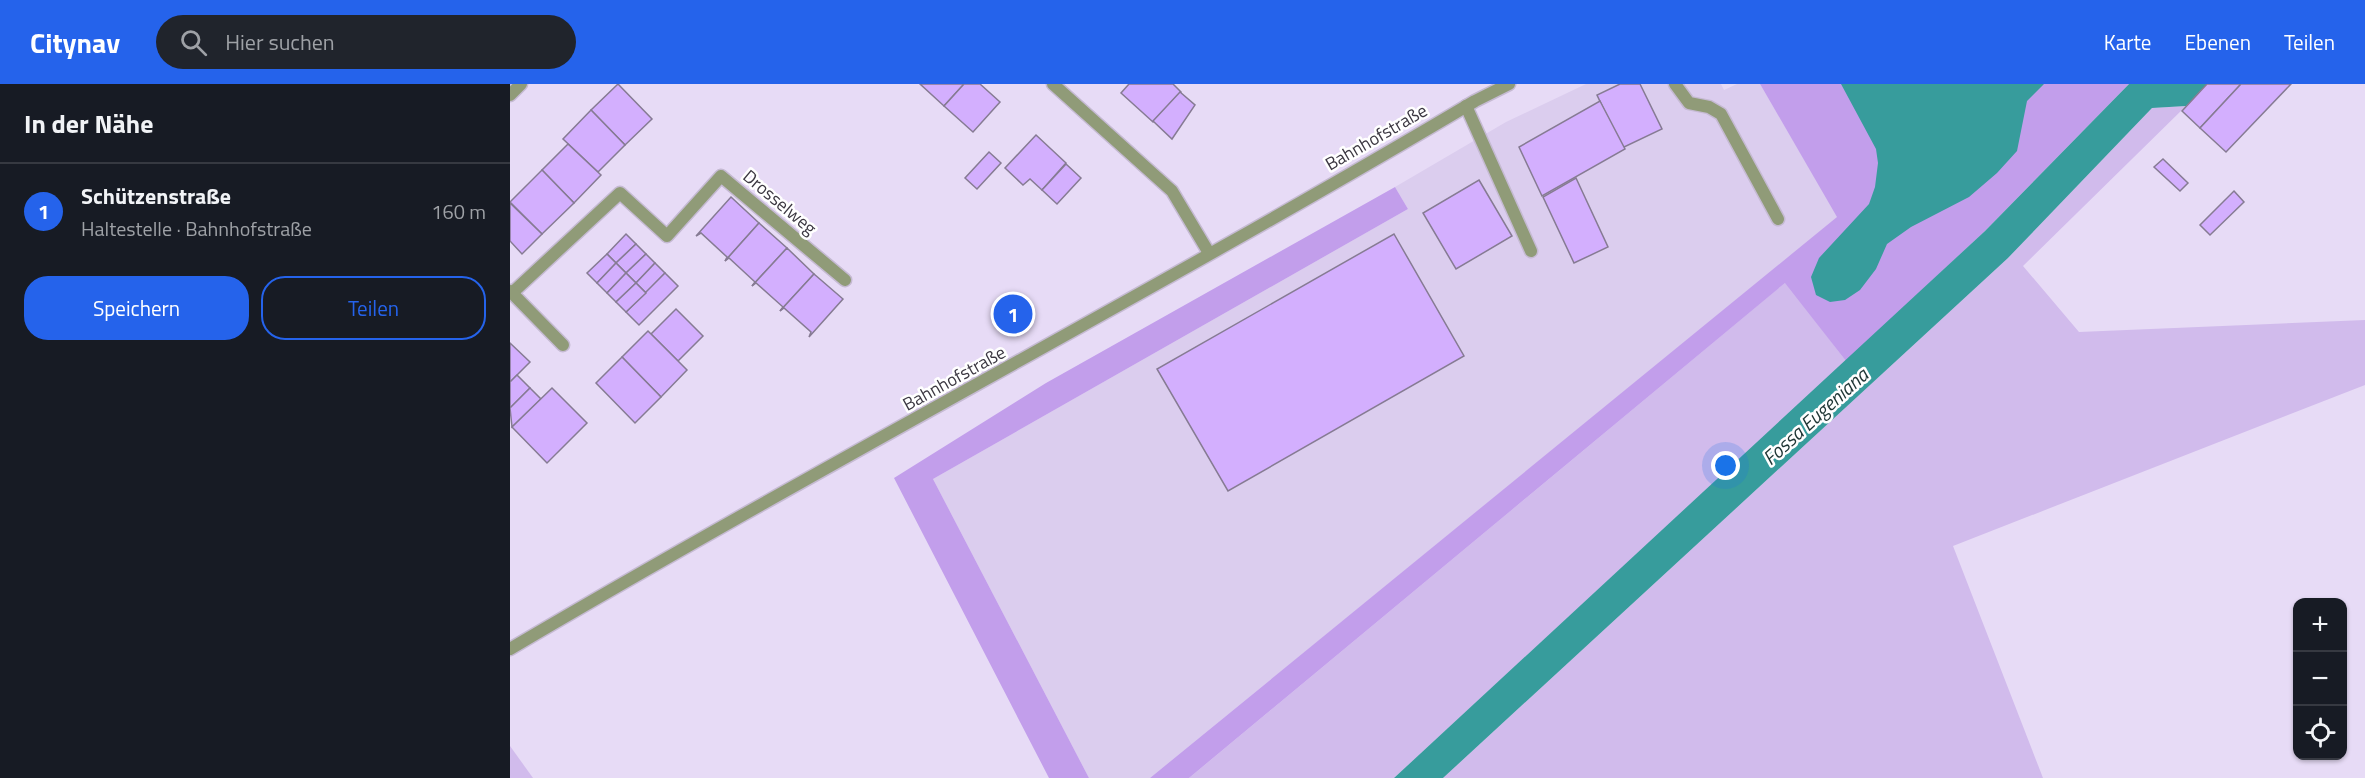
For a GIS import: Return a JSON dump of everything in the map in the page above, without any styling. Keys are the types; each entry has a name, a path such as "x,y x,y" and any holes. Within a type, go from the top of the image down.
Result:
{"street":[{"path":"510,94 521,84"},
{"path":"1053,84 1172,191 1209,253"},
{"name":"Bahnhofstraße","path":"510,649 1466,106 1509,84"},
{"path":"1675,84 1689,103 1709,107 1721,114 1778,219"},
{"path":"1466,106 1531,251"},
{"name":"Drosselweg","path":"563,345 511,292 620,193 667,236 721,176 845,280"}],"shaded area":[{"path":"1586,84 1721,84 1724,90 1737,84 1760,84 1838,217 1150,778 1089,778 933,479 1408,209 1395,187 1506,122"},
{"path":"1760,84 2129,84 1985,231 1846,361 1785,283 1189,778 1150,778 1837,217"},
{"path":"2186,106 2023,266 2079,332 2365,320 2365,385 1953,546 2043,778 1443,778 2008,258 2152,108"},
{"path":"1395,187 1408,209 933,479 1089,778 1049,778 894,478 1046,383"},
{"path":"1786,282 1846,361 1394,778 1189,778"},
{"path":"510,746 533,778 510,778"}],"water":[{"path":"1841,84 2044,84 2027,101 2017,151 1997,173 1969,197 1911,227 1887,244 1876,269 1860,290 1845,300 1830,302 1816,295 1811,277 1819,258 1869,204 1875,187 1878,163 1876,149"},
{"name":"Fossa Eugeniana","path":"2129,84 2207,84 2186,106 2152,108 2008,258 1443,778 1394,778 1985,231"}],"building":[{"path":"618,84 652,119 625,145 591,110"},
{"path":"920,84 964,84 944,106"},
{"path":"964,84 980,84 1000,102 973,132 944,106"},
{"path":"1129,84 1173,84 1181,92 1153,122 1121,93"},
{"path":"1620,84 1640,84 1662,129 1622,148 1597,95"},
{"path":"2207,84 2241,84 2200,128 2182,111"},
{"path":"2241,84 2291,84 2226,152 2200,128"},
{"path":"1180,92 1195,105 1172,139 1153,121"},
{"path":"1600,101 1625,149 1542,196 1519,147"},
{"path":"591,110 625,145 598,172 563,139"},
{"path":"1036,135 1066,163 1042,190 1030,179 1023,185 1005,168"},
{"path":"568,144 601,175 574,203 542,170"},
{"path":"989,152 1001,163 977,189 965,178"},
{"path":"2163,159 2188,183 2180,191 2154,167"},
{"path":"1066,164 1081,178 1057,204 1042,190"},
{"path":"542,170 574,203 542,234 510,202"},
{"path":"1576,178 1608,247 1574,263 1543,197"},
{"path":"1479,180 1512,236 1456,269 1423,213"},
{"path":"2234,191 2244,202 2210,235 2200,225"},
{"path":"731,197 759,223 725,261 727,257 701,233 696,236"},
{"path":"510,203 542,234 522,254 510,241"},
{"path":"759,223 787,248 752,286 755,282 729,258 725,261"},
{"path":"626,234 636,244 616,263 607,254"},
{"path":"1394,234 1464,356 1228,491 1157,369"},
{"path":"636,244 646,254 626,273 616,263"},
{"path":"787,248 814,274 780,311 783,307 756,283 752,286"},
{"path":"607,254 616,263 597,283 587,273"},
{"path":"646,254 655,263 636,283 626,273"},
{"path":"616,263 626,273 607,293 597,283"},
{"path":"655,263 665,273 646,293 636,283"},
{"path":"626,273 636,283 616,302 607,293"},
{"path":"665,273 678,286 639,325 626,312"},
{"path":"814,274 843,299 809,337 811,332 784,308 780,311"},
{"path":"636,283 646,293 626,312 616,302"},
{"path":"676,309 703,336 678,361 651,334"},
{"path":"648,331 687,370 661,397 622,357"},
{"path":"510,343 530,362 510,382"},
{"path":"622,357 661,397 635,423 596,383"},
{"path":"517,375 530,388 510,408 510,382"},
{"path":"530,388 541,399 512,427 510,408"},
{"path":"552,388 587,423 547,463 512,427"}],"place":[{"name":"Schützenstraße","path":"1013,314"}]}
